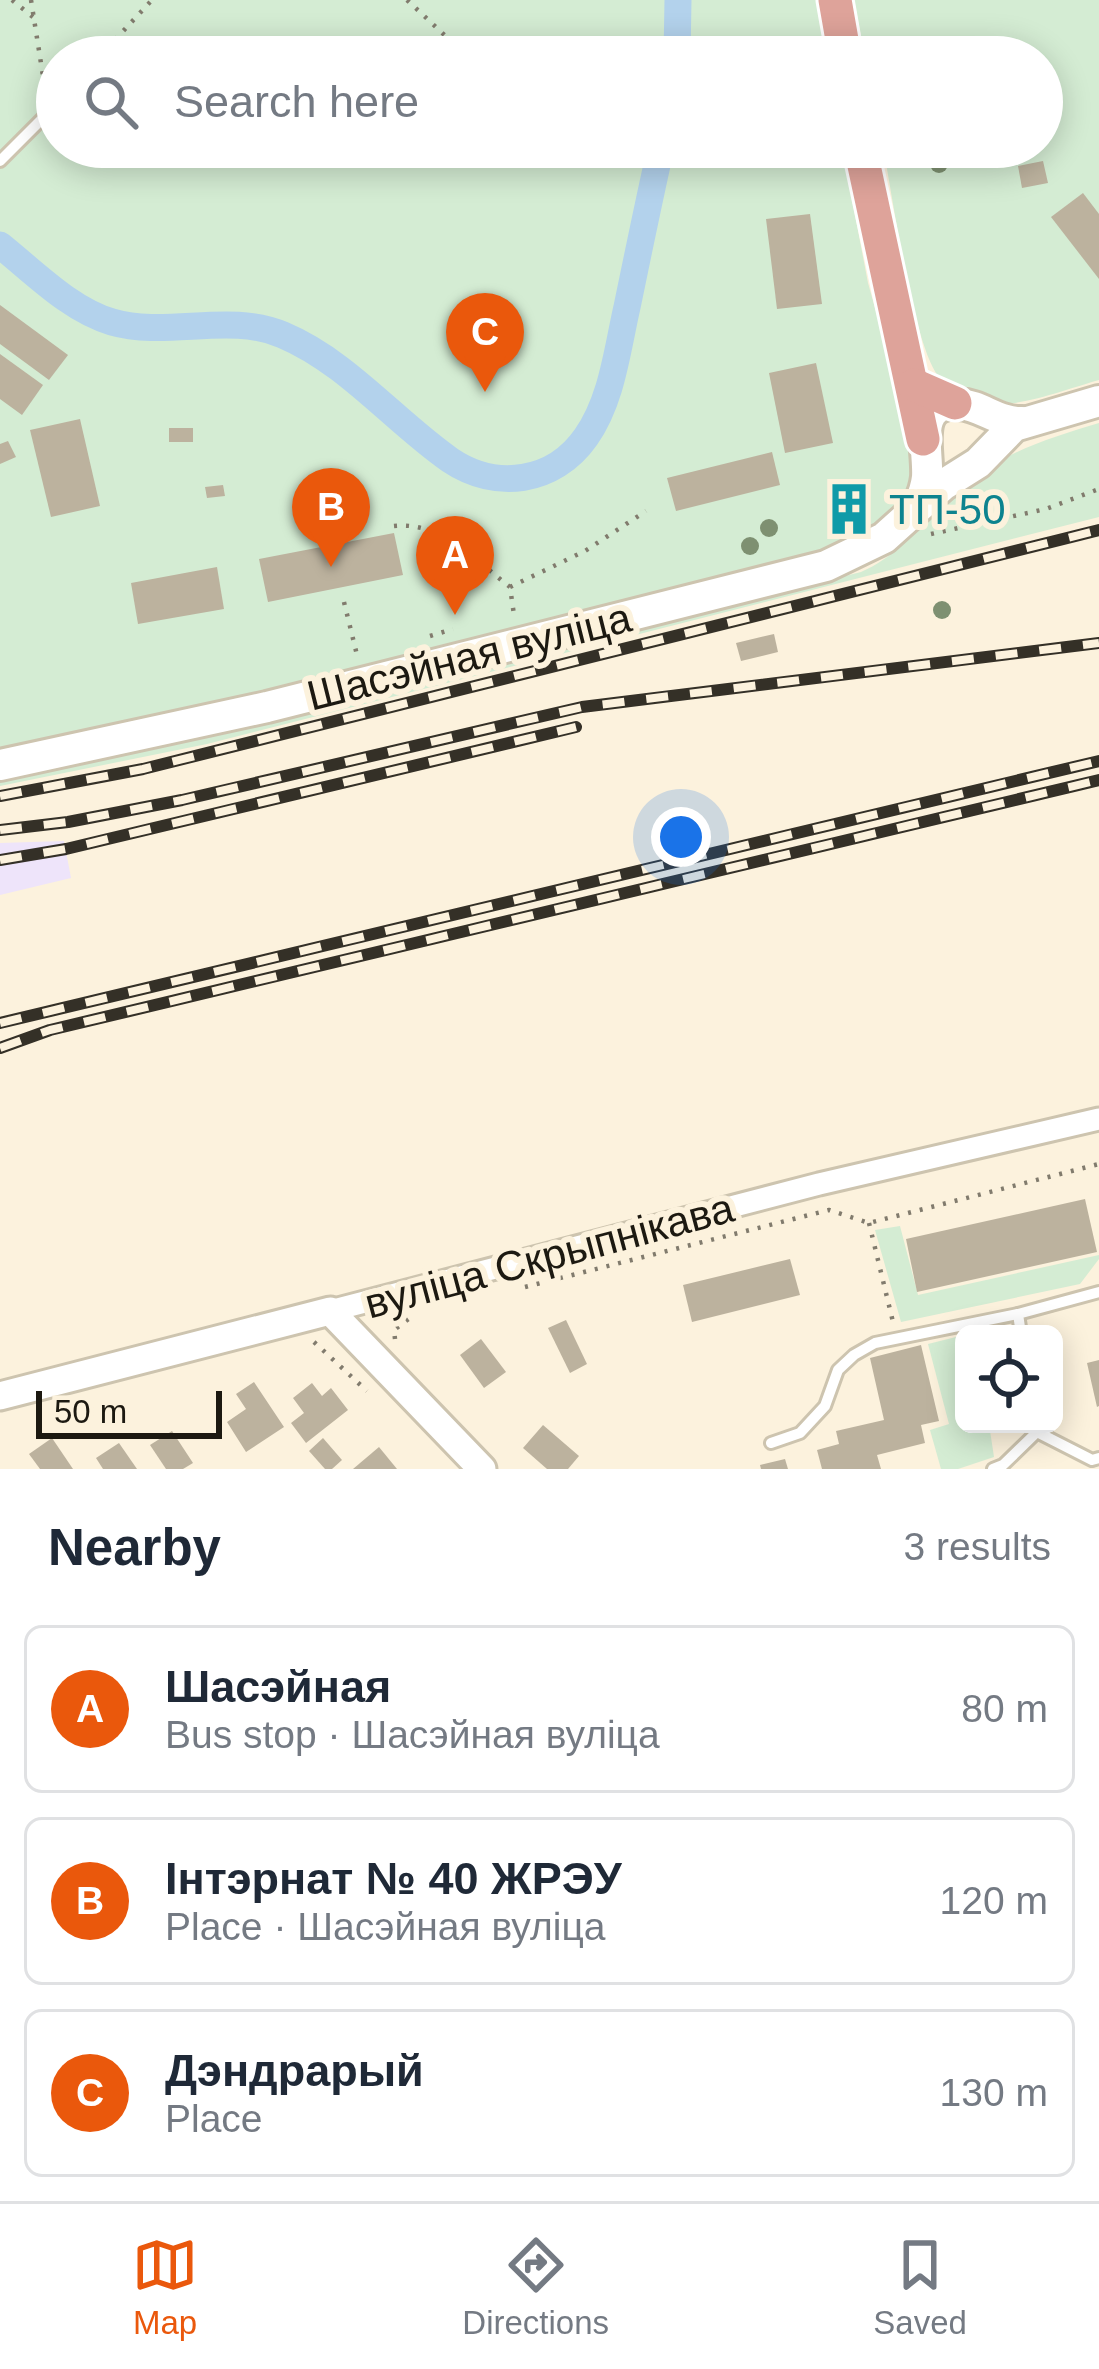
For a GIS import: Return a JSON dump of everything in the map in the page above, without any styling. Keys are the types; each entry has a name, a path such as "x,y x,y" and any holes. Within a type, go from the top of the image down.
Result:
{"main road":[{"path":"836,0 842,36"},
{"path":"865,168 924,444 938,466 948,470 978,463 992,437 989,425 966,406 936,411 924,429 924,444 927,484 919,504"},
{"path":"914,386 998,419 1022,422 1099,400"},
{"name":"Шасэйная вуліца","path":"0,765 267,706 807,572 884,538 1022,422"}],"street":[{"name":"вуліца Скрыпнікава","path":"0,1396 819,1184 1099,1119"},
{"path":"330,1311 482,1469"}],"lane":[{"path":"0,161 36,124"},
{"path":"771,1443 800,1433 826,1406 838,1370 854,1354 896,1338 1099,1292"},
{"path":"1018,1314 1020,1325"},
{"path":"993,1469 1004,1465 1032,1433"},
{"path":"1045,1433 1091,1460 1099,1458"}],"path":[{"path":"12,0 34,17"},
{"path":"32,0 37,36"},
{"path":"119,36 152,0"},
{"path":"407,0 446,36"},
{"path":"914,537 1046,509 1099,489"},
{"path":"510,587 585,551 646,511"},
{"path":"394,526 433,529 510,587 515,621"},
{"path":"344,602 359,662"},
{"path":"419,642 457,628"},
{"path":"505,1292 829,1210 869,1223 1099,1164"},
{"path":"869,1223 896,1338"},
{"path":"398,1354 394,1330 412,1315 436,1309"}],"shaded area":[{"path":"64,841 71,878 0,895 0,843"}],"green space":[{"path":"0,0 818,0 824,36 36,36 36,168 846,168 868,283 914,446 913,476 884,518 820,553 248,698 0,752"},
{"path":"854,0 1099,0 1099,380 1002,404 972,397 941,379 931,364 913,306 887,168 1063,168 1063,36 861,36"},
{"path":"1099,423 1099,517 207,744 0,786 0,778 312,709 861,572 900,547 988,468 1041,442"},
{"path":"900,1226 918,1295 1099,1255 1099,1259 1080,1284 901,1322 875,1230"},
{"path":"955,1337 955,1433 990,1433 994,1457 958,1469 941,1469 930,1430 949,1424 928,1344"}],"building":[{"path":"1018,168 1045,168 1048,183 1022,188"},
{"path":"1083,193 1099,214 1099,279 1051,217"},
{"path":"810,214 822,304 777,309 766,219"},
{"path":"0,305 68,355 49,380 0,344"},
{"path":"0,354 43,385 22,415 0,399"},
{"path":"816,363 833,443 785,453 769,373"},
{"path":"80,419 100,506 51,517 30,430"},
{"path":"169,428 193,428 193,442 169,442"},
{"path":"8,441 16,457 0,464 0,444"},
{"path":"772,452 780,485 676,511 667,478"},
{"path":"223,485 225,496 207,498 205,487"},
{"name":"ТП-50","path":"859,493 865,516 840,524 833,501"},
{"path":"394,533 403,575 268,602 259,559"},
{"path":"217,567 224,609 138,624 131,583"},
{"path":"774,634 778,652 741,661 736,643"},
{"path":"1085,1199 1097,1252 917,1292 906,1239"},
{"path":"790,1259 800,1295 692,1322 683,1285"},
{"path":"566,1320 587,1364 570,1373 548,1328"},
{"path":"481,1339 506,1372 484,1388 460,1355"},
{"path":"921,1345 939,1421 921,1425 925,1443 877,1455 881,1469 822,1469 817,1450 839,1444 836,1431 884,1420 870,1358"},
{"path":"1099,1360 1099,1406 1097,1407 1087,1363"},
{"path":"254,1382 284,1427 246,1452 227,1422 246,1409 236,1394"},
{"path":"312,1383 322,1396 331,1388 348,1410 306,1443 291,1423 304,1413 293,1398"},
{"path":"543,1425 579,1456 568,1469 547,1469 523,1448"},
{"path":"172,1431 193,1463 183,1469 166,1469 150,1445"},
{"path":"52,1438 73,1469 40,1469 29,1454"},
{"path":"323,1438 342,1460 332,1469 325,1469 309,1451"},
{"path":"119,1443 137,1469 103,1469 96,1458"},
{"path":"379,1447 397,1469 353,1469"},
{"path":"785,1459 788,1469 761,1469 760,1465"}],"waterway":[{"path":"677,36 678,0"},
{"path":"0,245 67,299 112,322 154,328 242,326 283,335 328,360 450,460 486,476 523,477 541,473 573,452 602,407 657,168"}],"railway":[{"path":"0,796 143,769 1099,530"},
{"path":"0,830 182,800 582,707 1099,643"},
{"path":"0,860 66,849 576,727"},
{"path":"0,1023 1099,761"},
{"path":"0,1048 50,1030 1099,780"}],"place":[{"name":"Дэндрарый","path":"485,392"},
{"name":"ТП-50","path":"849,509"},
{"name":"Інтэрнат № 40 ЖРЭУ","path":"331,567"},
{"name":"Шасэйная","path":"455,615"}]}
